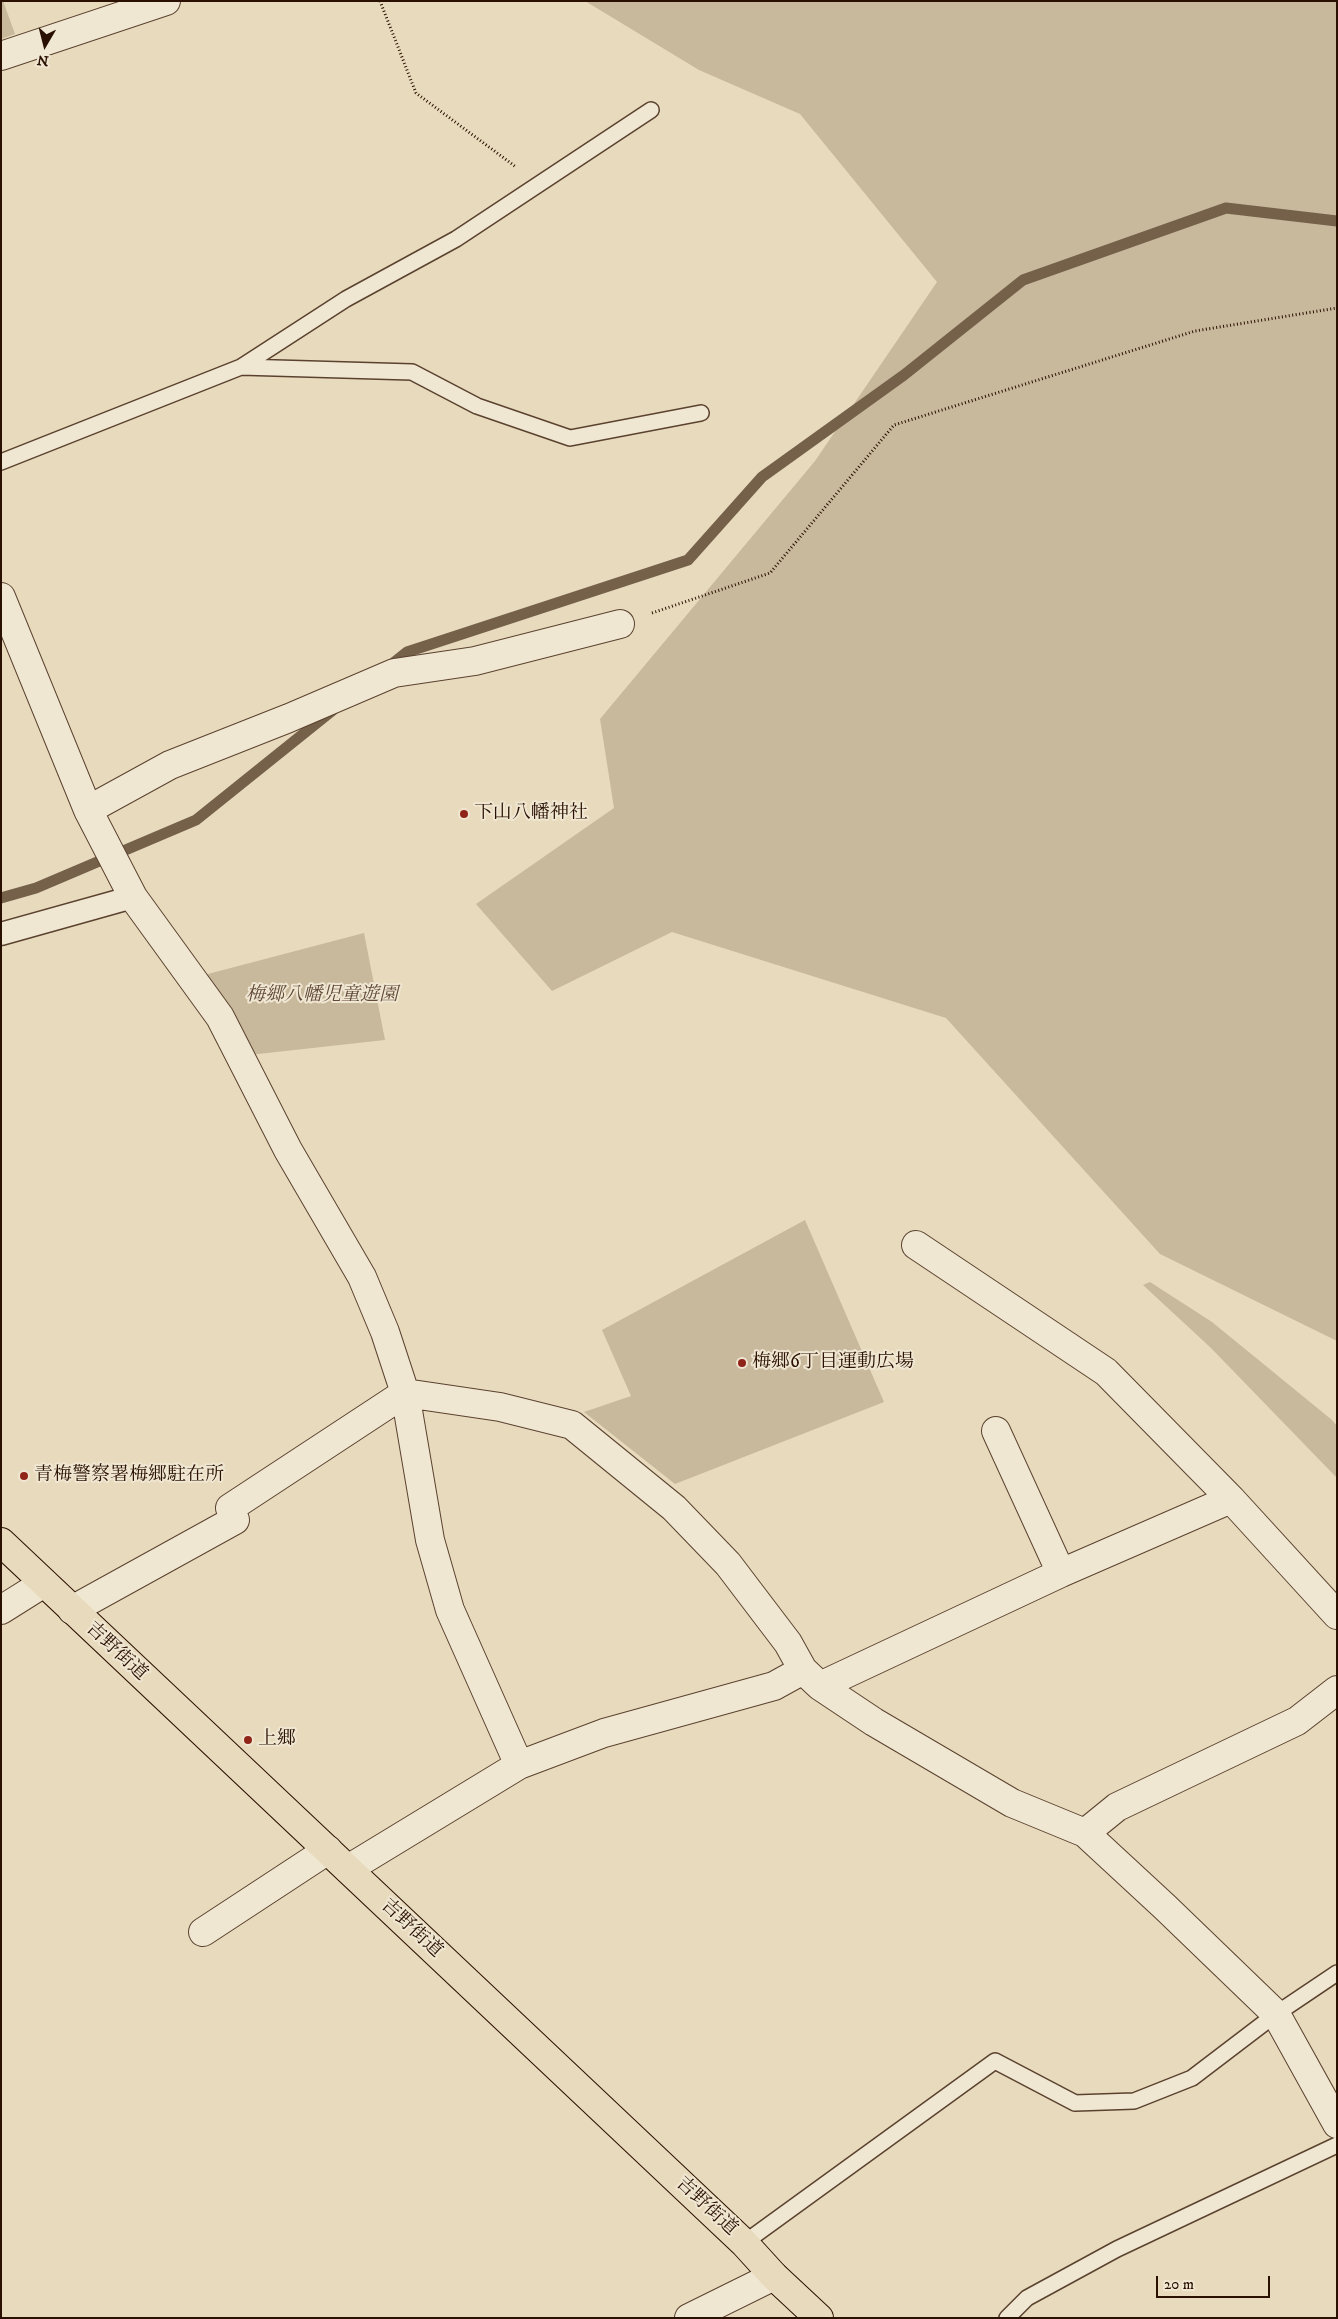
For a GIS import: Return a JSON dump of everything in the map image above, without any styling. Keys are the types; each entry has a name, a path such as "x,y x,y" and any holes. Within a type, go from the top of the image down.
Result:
{"main road":[{"name":"吉野街道","path":"1,1542 744,2243 774,2276 820,2318"}],"street":[{"path":"1,56 166,1"},
{"path":"1,597 88,810 133,896 220,1017 288,1150 362,1277 385,1332 405,1393 430,1540 450,1610 519,1764"},
{"path":"88,810 170,765 290,718 394,673 475,660 620,624"},
{"path":"1,934 133,896"},
{"path":"916,1246 1106,1372 1231,1499 1337,1615"},
{"path":"72,1610 235,1520 230,1508 405,1393 500,1407 572,1425 674,1508 728,1564 788,1643 811,1678 874,1722 1012,1803 1085,1833 1276,2014 1337,2124"},
{"path":"996,1431 1061,1573"},
{"path":"348,1870 519,1764 604,1733 774,1686 811,1678 1231,1499"},
{"path":"1,1610 44,1583"},
{"path":"1085,1833 1117,1807 1297,1721 1337,1690"},
{"path":"203,1932 328,1850"},
{"path":"689,2318 774,2276"}],"lane":[{"path":"1,462 241,367 346,299 456,239 651,110"},
{"path":"241,367 412,372 477,406 570,438 701,414"},
{"path":"744,2243 995,2061 1075,2102 1134,2101 1192,2078 1276,2014 1337,1972"},
{"path":"1007,2318 1027,2298 1117,2250 1337,2145"}],"path":[{"path":"380,1 416,93 538,184"},
{"path":"620,624 770,573 894,425 1195,330 1337,308"}],"green space":[{"path":"1,1 3,1 15,34 1,39"},
{"path":"585,1 1337,1 1337,1341 1160,1254 946,1018 672,932 552,991 476,904 614,808 600,719 815,461 937,282 800,114 699,70"},
{"name":"梅郷八幡児童遊園","path":"364,933 385,1040 249,1055 204,975"},
{"name":"梅郷6丁目運動広場","path":"805,1220 884,1402 675,1484 584,1412 631,1396 602,1330"},
{"path":"1150,1282 1212,1322 1332,1420 1337,1426 1337,1478 1211,1348 1143,1285"}],"waterway":[{"path":"387,668 407,652 688,560 762,477 904,375 1023,280 1226,208 1337,221"},
{"path":"1,898 36,888 196,820 333,710"}],"place":[{"name":"下山八幡神社","path":"464,814"},
{"name":"梅郷6丁目運動広場","path":"742,1363"},
{"name":"青梅警察署梅郷駐在所","path":"24,1476"},
{"name":"上郷","path":"248,1740"}]}
